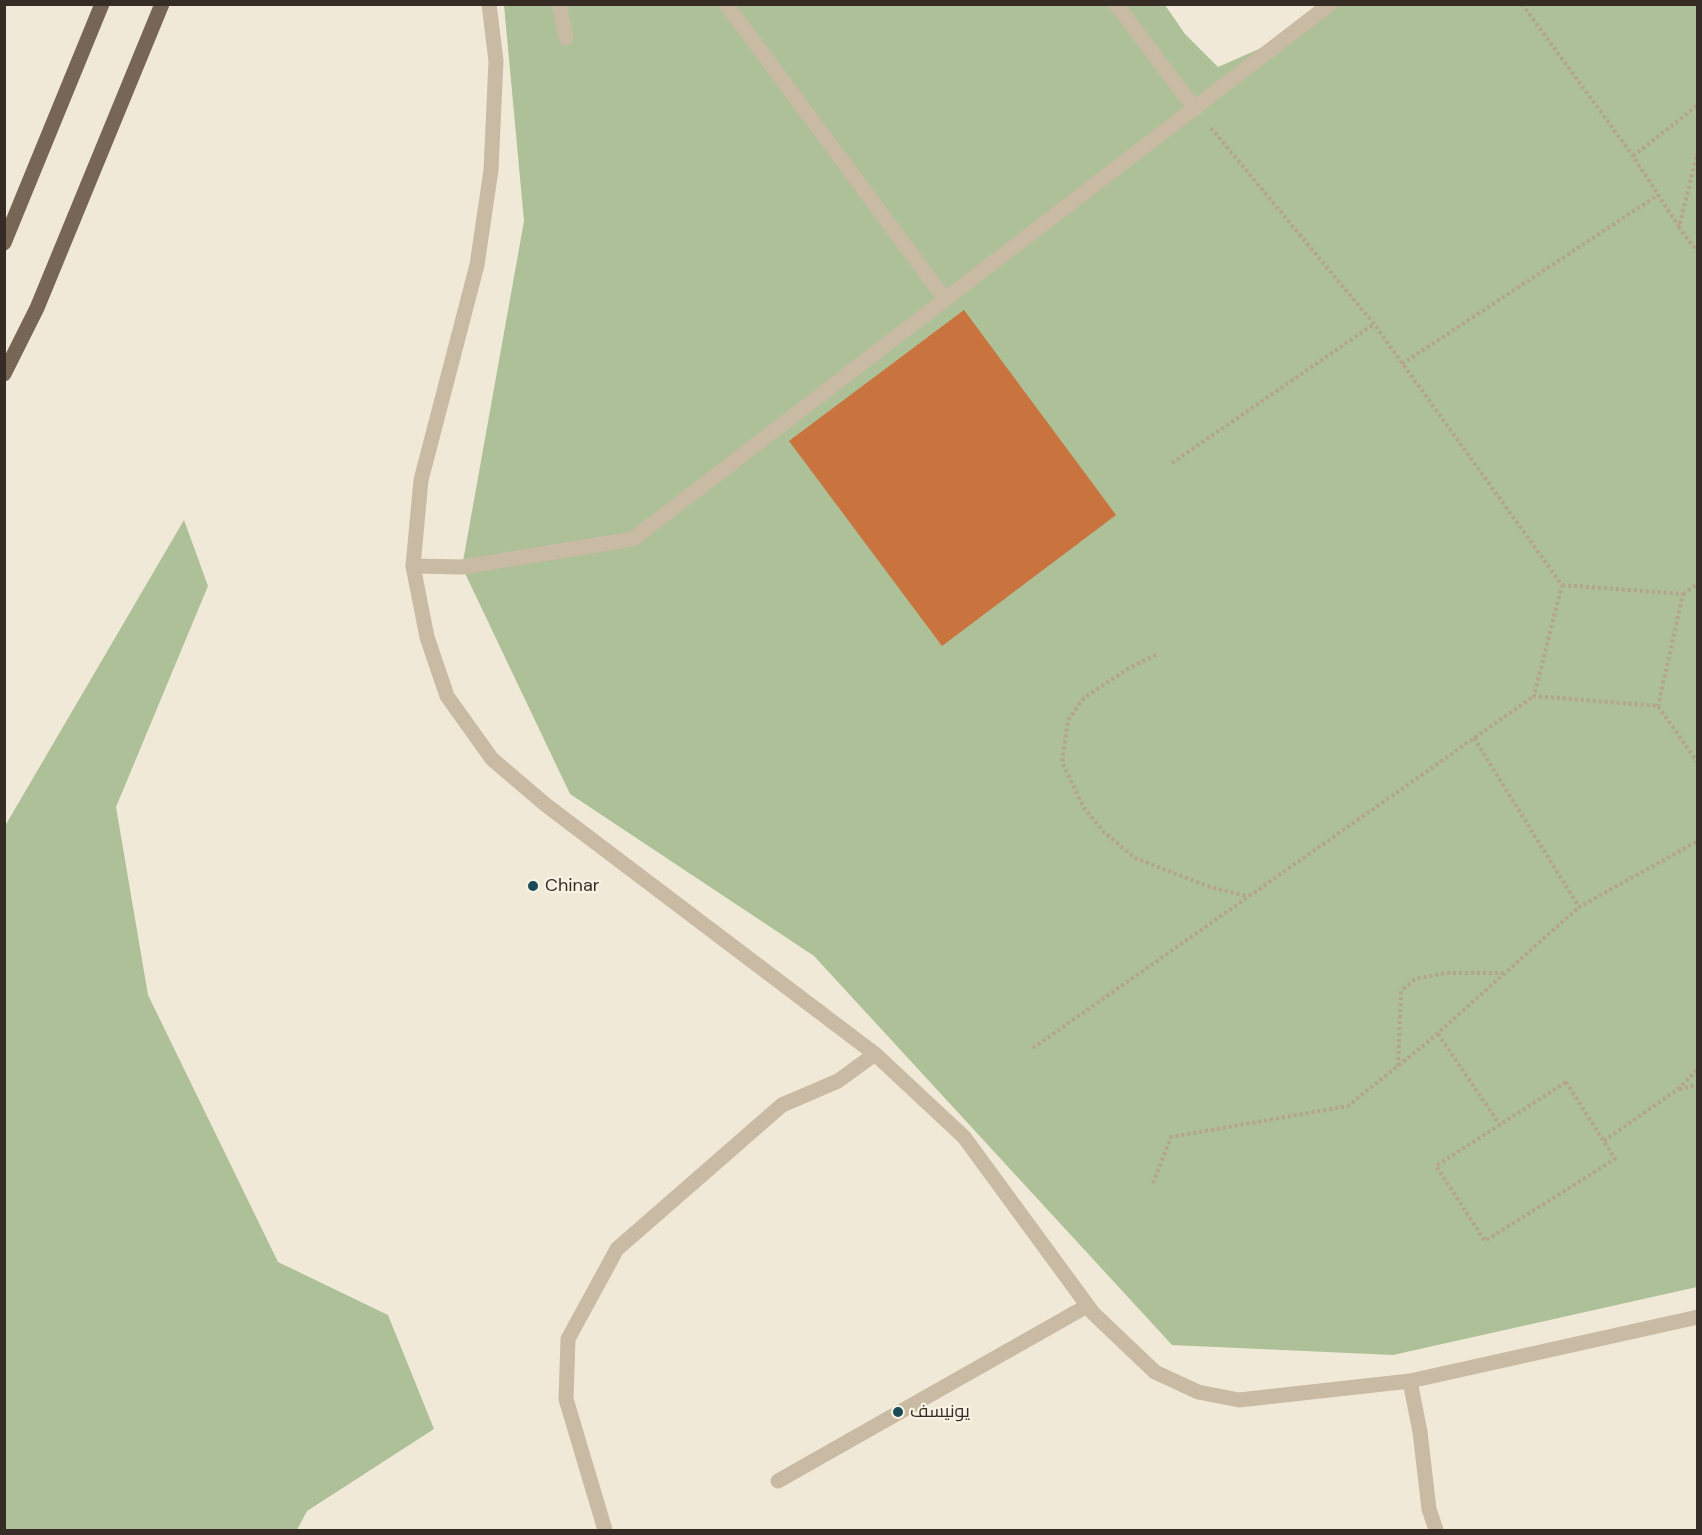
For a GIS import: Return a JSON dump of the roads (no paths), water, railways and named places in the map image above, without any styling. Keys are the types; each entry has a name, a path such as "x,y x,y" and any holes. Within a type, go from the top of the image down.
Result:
{"main road":[{"path":"4,243 102,4"},
{"path":"4,374 37,308 162,4"}],"street":[{"path":"489,4 496,61 491,170 477,265 421,480 413,566 427,638 447,696 492,759 546,805 875,1054 964,1137 1087,1306 1155,1372 1198,1392 1239,1400 1410,1381 1698,1317"},
{"path":"559,4 566,38"},
{"path":"726,4 945,299"},
{"path":"1116,4 1195,109"},
{"path":"413,566 462,567 633,539 1330,4"},
{"path":"605,1530 566,1399 568,1339 617,1249 782,1105 838,1081 875,1054"},
{"path":"778,1482 1087,1306"},
{"path":"1410,1381 1420,1432 1430,1509 1436,1530"}],"place":[{"name":"Chinar","path":"533,886"},
{"name":"يونيسف","path":"898,1412"}]}
